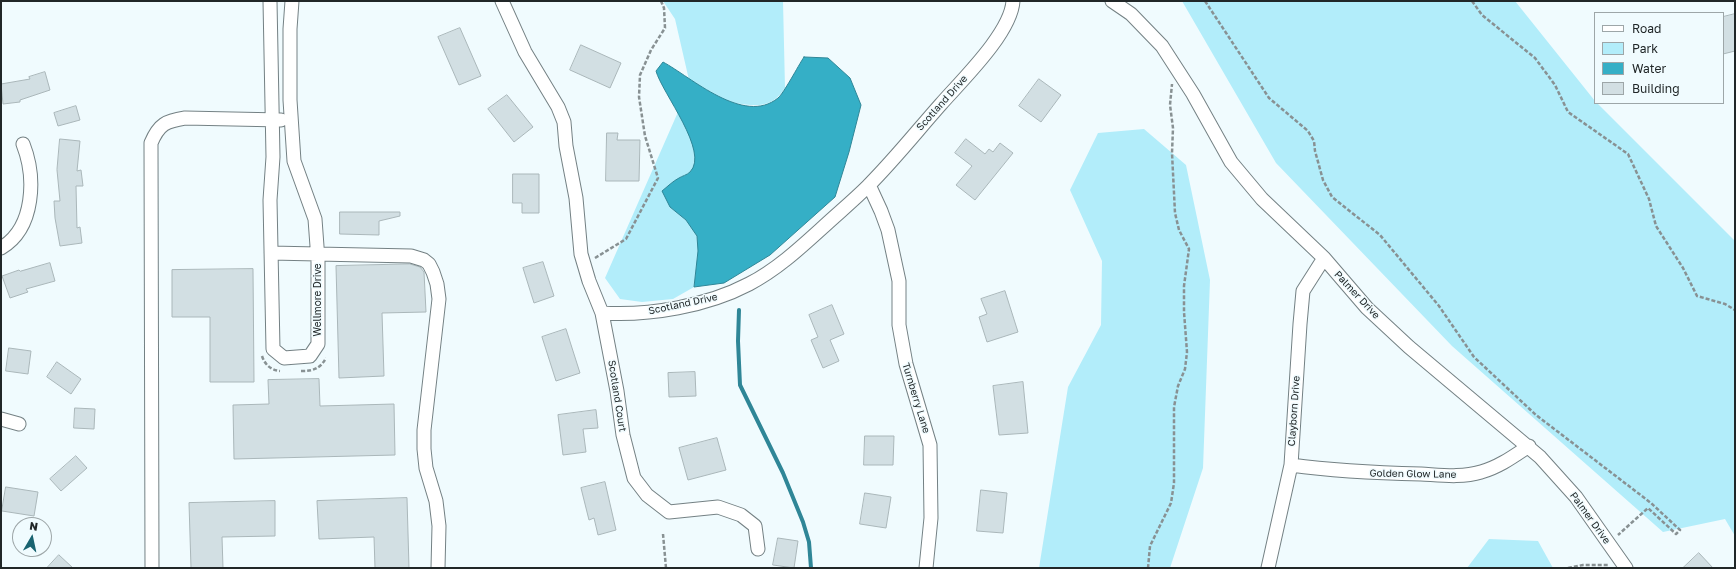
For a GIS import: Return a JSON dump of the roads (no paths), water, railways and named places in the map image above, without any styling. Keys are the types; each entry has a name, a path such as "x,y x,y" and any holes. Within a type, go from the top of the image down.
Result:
{"street":[{"name":"Wellmore Drive","path":"270,1 273,157 270,200 273,349 284,358 310,356 318,344 318,255 315,219 294,161 291,120 290,37 292,1"},
{"path":"502,1 525,52 558,107 564,122 566,146 576,198 579,241 589,281 602,313"},
{"name":"Scotland Drive","path":"602,313 624,314 656,311 715,299 730,293 772,270 812,237 869,185 978,62 1009,17 1012,1"},
{"name":"Palmer Drive","path":"1112,1 1131,14 1162,46 1176,67 1231,162 1262,199 1324,258 1367,308 1409,347 1449,382 1529,446 1576,496 1626,568"},
{"path":"152,568 151,142 156,132 163,124 171,120 185,118 291,120"},
{"path":"1,248 17,234 23,224 28,204 31,180 30,168 23,144"},
{"name":"Turnberry Lane","path":"869,185 882,211 888,230 899,281 899,325 906,364 930,445 931,518 926,568"},
{"path":"271,254 411,256 424,260 433,272 439,299 424,430 424,450 426,468 436,501 439,526 438,568"},
{"name":"Clayborn Drive","path":"1268,568 1290,465 1303,291 1324,258"},
{"name":"Scotland Court","path":"602,313 617,391 623,435 634,478 647,495 669,512 718,507 741,515 755,526 758,549"},
{"path":"1,419 19,424"},
{"name":"Golden Glow Lane","path":"1290,465 1323,470 1370,473 1459,475 1481,472 1508,460 1529,446"}],"water":[{"path":"804,57 828,58 850,78 861,105 849,152 835,197 770,255 724,283 694,287 698,251 697,236 686,220 670,207 662,191 680,177 690,172 695,163 694,151 690,137 683,122 656,71 663,62 718,96 734,103 750,106 764,105 781,95"}],"waterway":[{"path":"739,310 738,341 740,385 783,473 803,522 809,542 811,568"}]}
